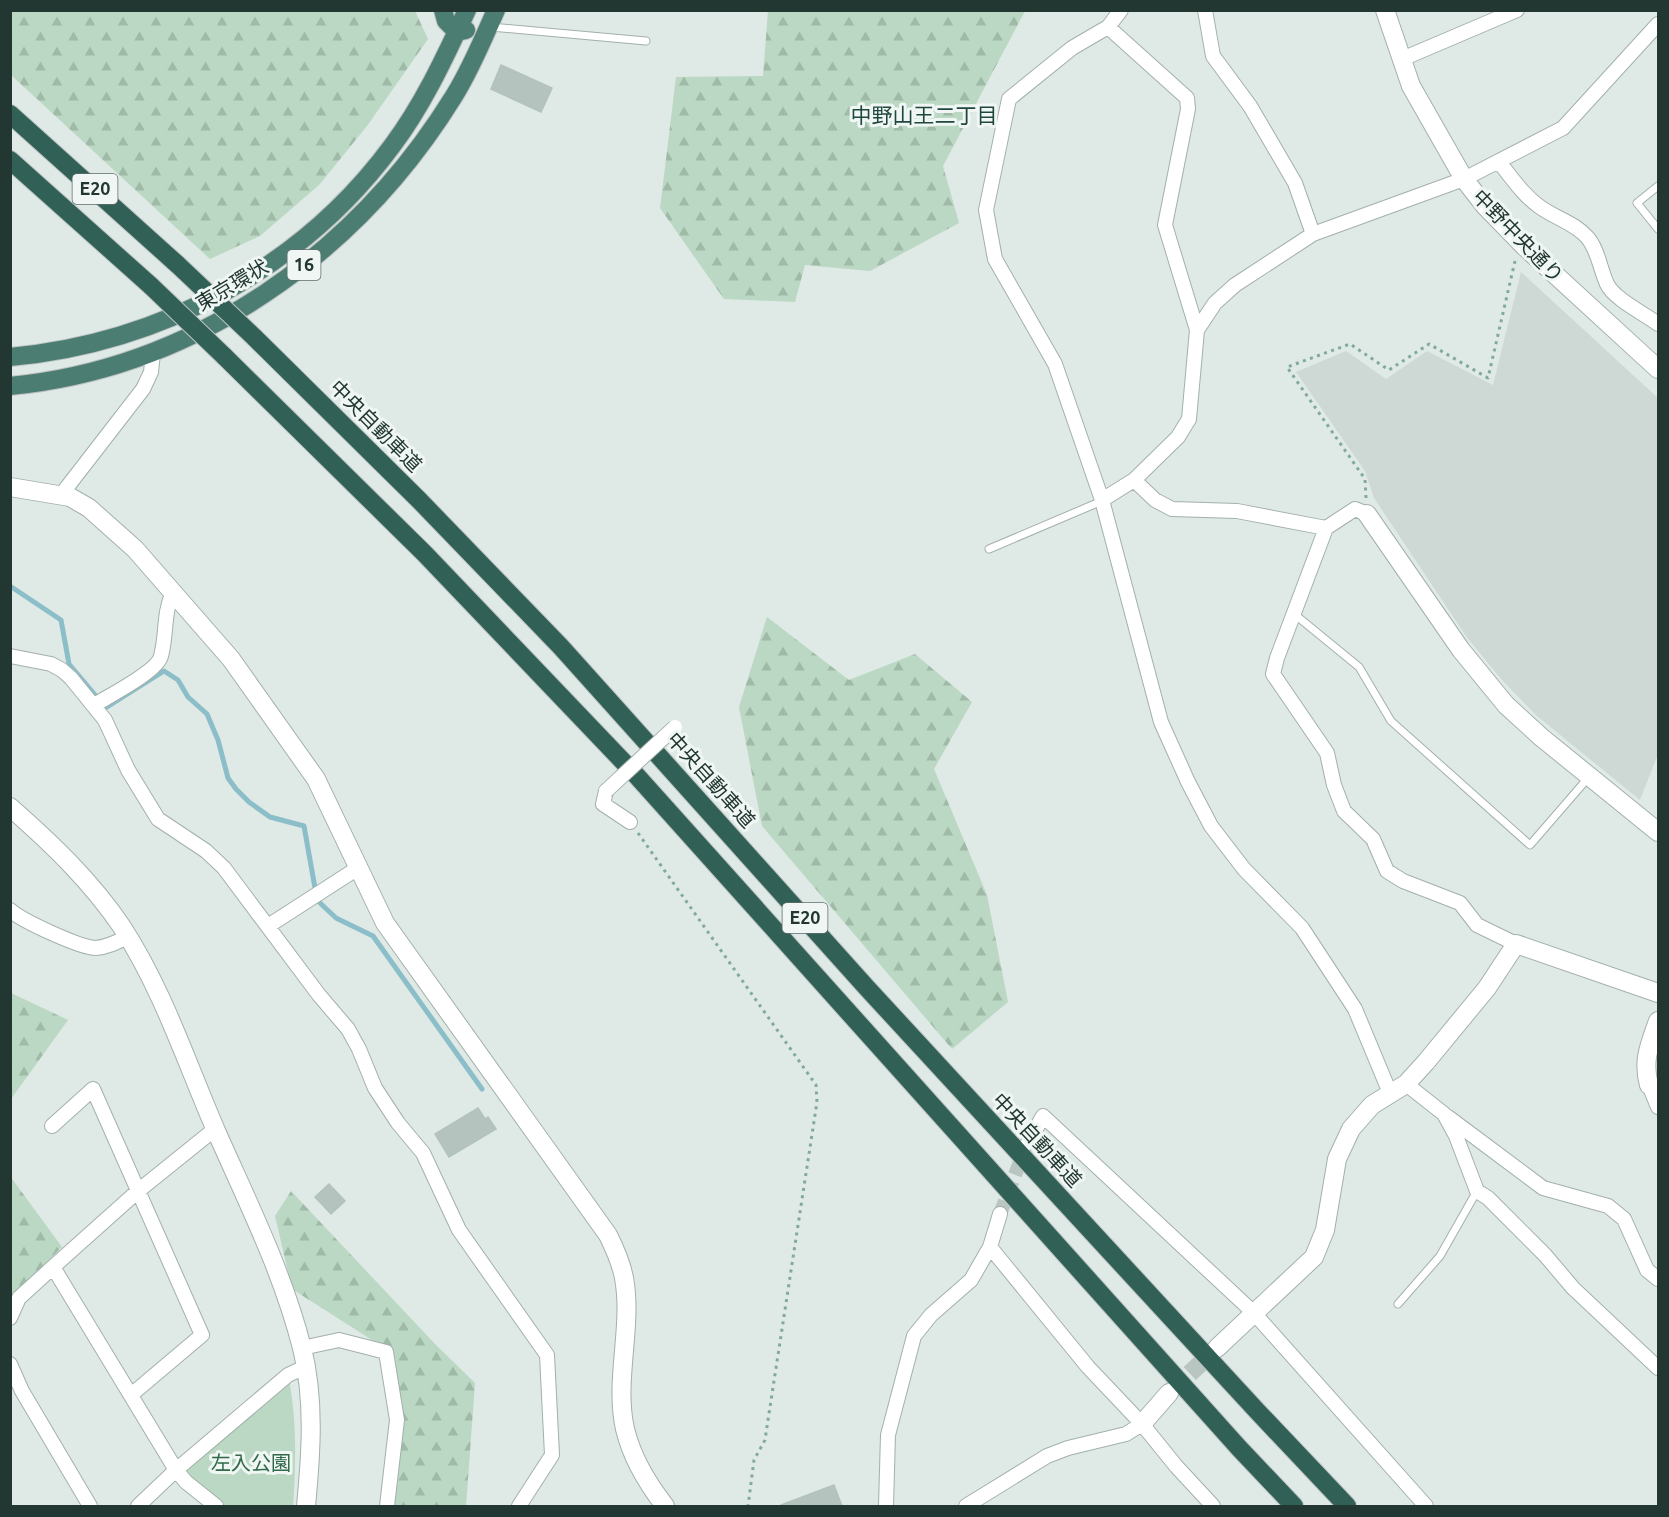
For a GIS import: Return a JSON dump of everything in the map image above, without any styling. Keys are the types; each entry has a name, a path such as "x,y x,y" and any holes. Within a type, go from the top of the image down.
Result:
{"highway":[{"path":"443,10 446,21 457,32 492,19"},
{"name":"東京環状","path":"10,357 99,342 174,317 225,292 287,251 342,203 393,144 433,79 466,10"},
{"path":"473,10 492,19"},
{"name":"東京環状","path":"10,386 92,373 153,353 215,323 270,290 323,250 357,219 394,178 430,132 463,80 492,19"},
{"name":"中央自動車道","path":"10,114 178,265 254,337 419,500 561,647 867,988 1250,1404 1347,1506"},
{"name":"E20","path":"10,160 151,286 224,356 425,554 636,775 1215,1422 1294,1506"}],"street":[{"path":"1121,10 1108,27 1072,48 1009,99 986,210 994,259 1055,364 1102,500 1161,722 1211,826 1244,869 1302,928 1354,1010 1398,1088 1444,1114 1543,1188 1608,1206 1624,1219 1647,1270 1659,1279"},
{"path":"1205,10 1213,56 1250,106 1295,183 1313,234"},
{"name":"中野中央通り","path":"1385,10 1416,94 1464,179 1485,206 1525,247 1659,369"},
{"path":"1402,59 1517,10"},
{"path":"1197,330 1215,303 1235,285 1313,234 1464,179 1563,128 1659,24"},
{"path":"1102,500 1134,480 1178,437 1189,419 1197,330 1165,225 1188,109 1186,98 1108,27"},
{"path":"1499,162 1521,191 1540,207 1571,224 1587,237 1595,250 1608,286 1629,304 1659,324"},
{"path":"61,495 143,389 151,372 153,353"},
{"path":"1134,480 1155,500 1172,509 1237,511 1326,528"},
{"path":"10,487 61,495 79,501 135,549 231,659 316,779 385,923 608,1235 619,1258 624,1279 622,1402 625,1429 636,1460 648,1484 664,1506"},
{"path":"1659,832 1522,721 1482,678 1367,514 1355,509 1326,528 1293,613 1273,674 1327,753 1334,785 1344,811 1373,839 1387,871 1403,881 1460,903 1477,925 1516,944 1659,993"},
{"path":"94,705 154,668 161,658 167,605 173,592"},
{"path":"10,656 35,660 62,670 94,705 105,720 128,770 158,819 206,851 224,868 319,995 348,1029 375,1088 398,1123 423,1153 459,1230 547,1355 552,1455 519,1506"},
{"path":"630,822 603,804 606,791 675,727"},
{"path":"10,807 89,883 127,937 152,982 197,1080 215,1129 263,1236 302,1348 311,1430 306,1506"},
{"path":"267,926 358,868"},
{"path":"10,910 23,920 94,948 113,945 127,937"},
{"path":"1217,1348 1314,1257 1325,1230 1338,1160 1351,1129 1372,1105 1398,1088 1461,1022 1516,944"},
{"path":"1659,1021 1646,1059 1645,1071 1659,1107"},
{"path":"52,1126 93,1089 202,1335 131,1395"},
{"path":"1444,1114 1456,1136 1477,1191 1488,1198 1545,1255 1573,1288 1659,1368"},
{"path":"1028,1143 1042,1116 1254,1313 1426,1506"},
{"path":"10,1318 20,1298 53,1267 138,1191 215,1129"},
{"path":"886,1506 888,1435 914,1336 931,1315 971,1280 990,1247 1000,1214"},
{"path":"990,1247 1089,1367 1213,1506"},
{"path":"53,1267 177,1470 186,1482 216,1506"},
{"path":"302,1348 339,1340 386,1352 397,1420 387,1506"},
{"path":"10,1364 22,1391 90,1506"},
{"path":"138,1506 288,1375 305,1367"},
{"path":"966,1506 1047,1455 1126,1434 1142,1424 1169,1393"}],"lane":[{"path":"492,19 646,41"},
{"path":"1659,186 1637,203 1659,229"},
{"path":"989,549 1102,500"},
{"path":"1293,613 1359,667 1392,721 1530,845 1590,777"},
{"path":"1398,1304 1440,1256 1477,1191"}],"path":[{"path":"1367,514 1365,479 1287,367 1350,344 1389,370 1429,344 1488,378 1514,264 1525,247"},
{"path":"630,822 816,1085 817,1101 765,1440 754,1460 748,1506"}],"shaded area":[{"path":"1521,272 1658,398 1658,754 1640,800 1537,716 1502,680 1466,636 1374,498 1365,471 1296,372 1346,351 1386,379 1427,351 1493,385"}],"green space":[{"path":"11,10 415,11 428,39 367,126 319,185 260,236 210,259 11,75"},
{"path":"768,11 1025,11 943,166 959,223 870,271 805,265 795,302 724,299 660,208 676,77 763,76"},
{"path":"767,617 849,680 915,654 972,702 934,769 987,895 1008,1002 952,1049 762,826 739,707"},
{"path":"11,993 68,1020 11,1099"},
{"path":"10,1176 62,1247 11,1297 10,1297"},
{"path":"291,1191 435,1344 475,1383 466,1506 385,1506 394,1354 292,1289 275,1216"},
{"name":"左入公園","path":"288,1375 295,1440 293,1506 216,1506 177,1470"}],"building":[{"path":"501,65 552,88 541,112 491,89"},
{"path":"478,1108 485,1119 488,1117 496,1129 449,1157 435,1134"},
{"path":"329,1184 345,1201 331,1214 315,1197"},
{"path":"834,1485 842,1506 781,1506 781,1505"}],"waterway":[{"path":"10,586 61,620 69,664 96,696"},
{"path":"107,707 164,671 178,680 188,697 207,714 218,740 228,778 236,789 270,817 304,826 315,888"},
{"path":"319,902 336,918 373,936 482,1089"}],"tunnel":[{"path":"1000,1214 1025,1149"},
{"path":"1170,1392 1217,1348"}],"district":[{"name":"中野山王二丁目","path":"924,116"}]}
